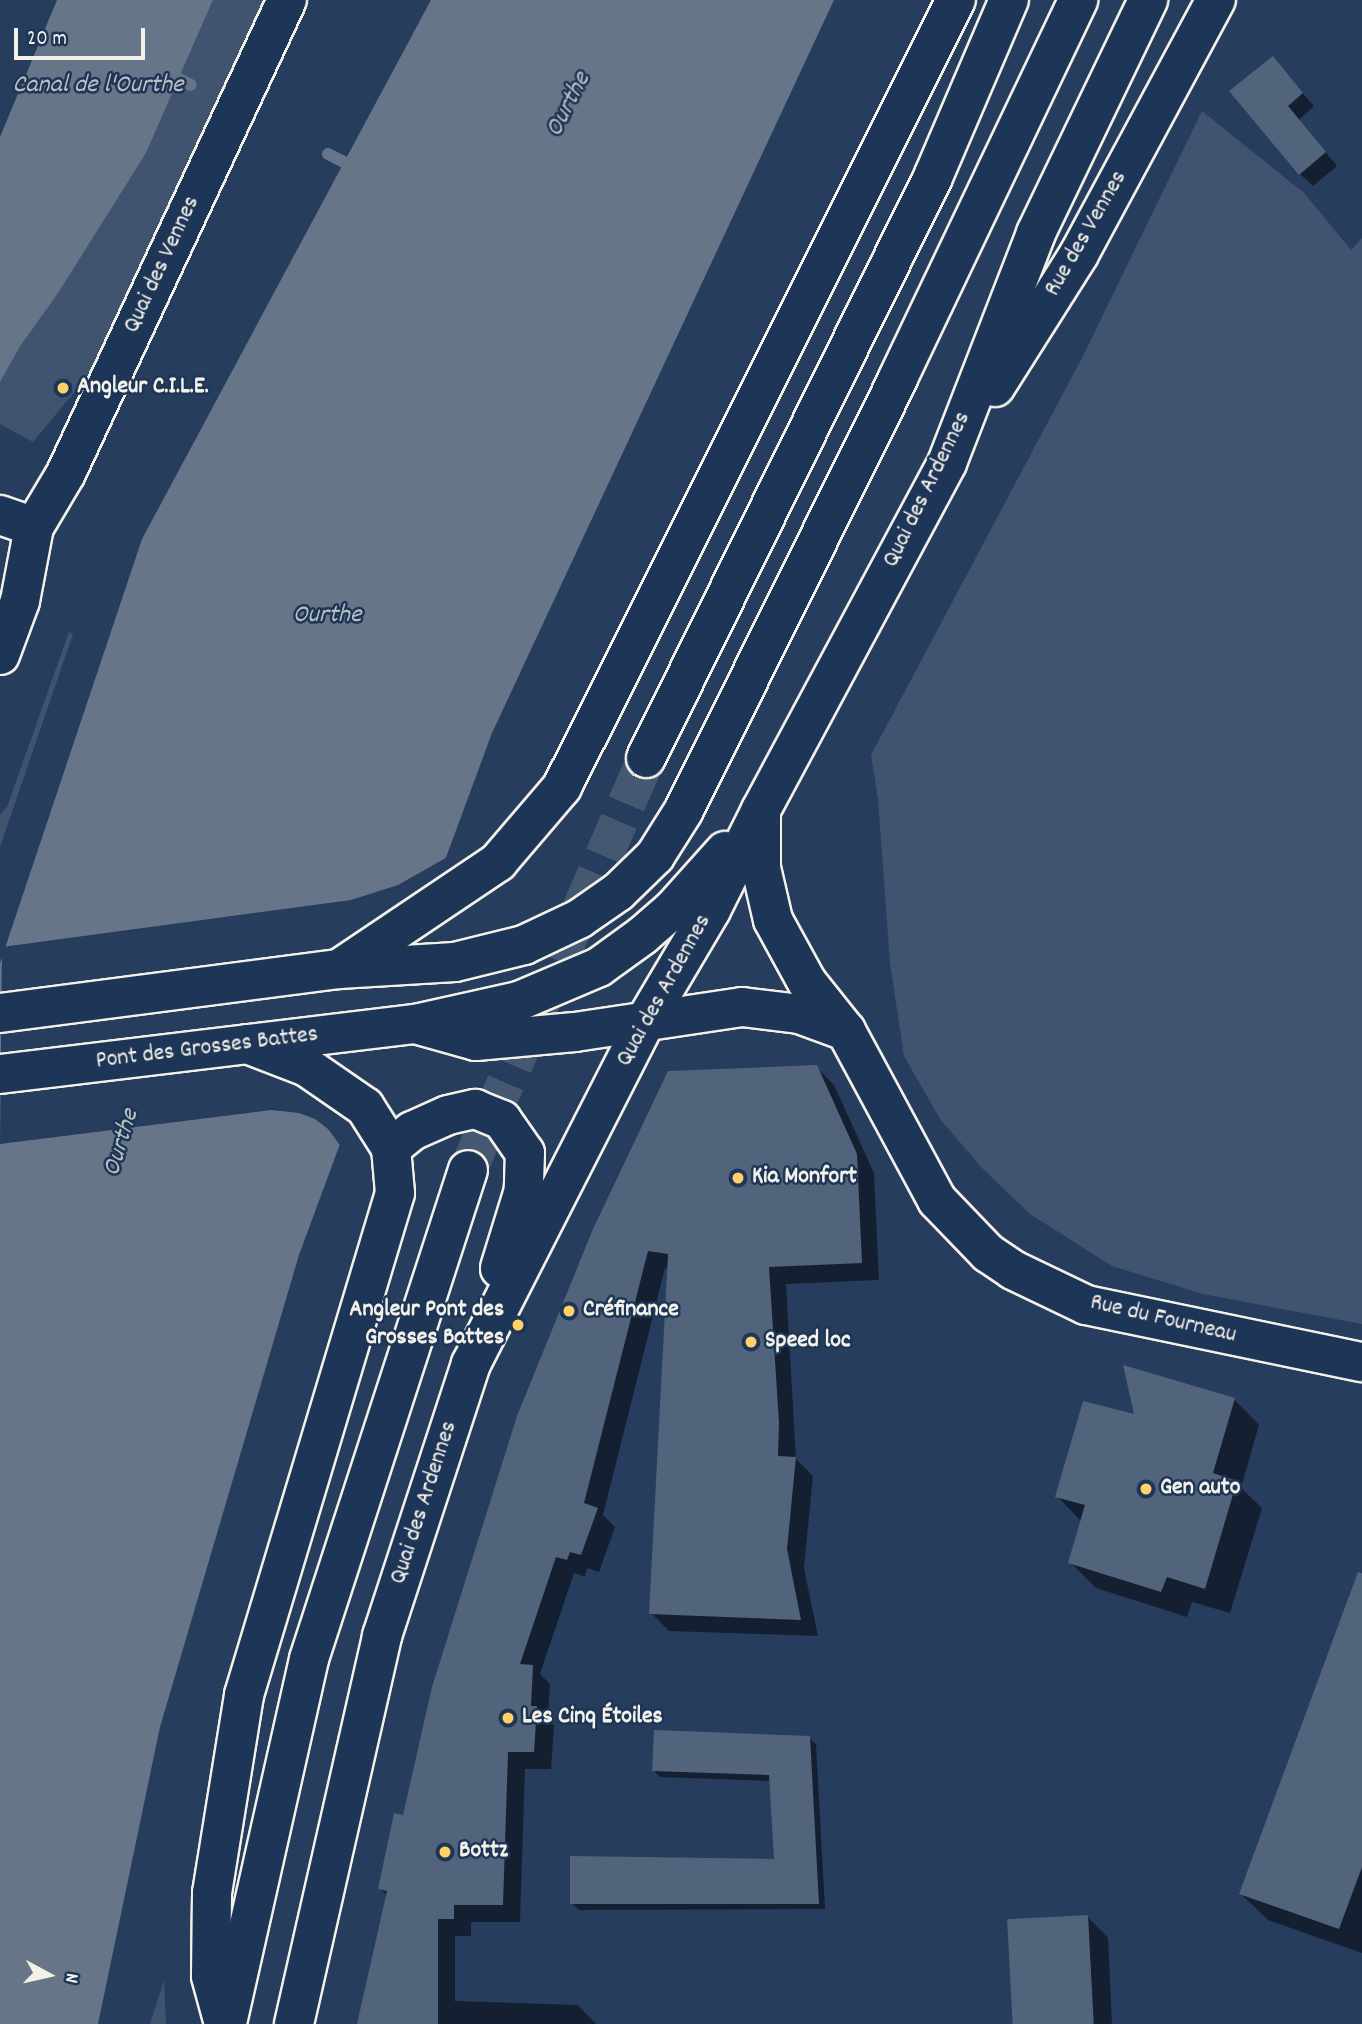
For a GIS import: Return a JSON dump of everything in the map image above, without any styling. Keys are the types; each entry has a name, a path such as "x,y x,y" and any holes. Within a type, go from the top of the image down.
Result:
{"main road":[{"name":"Quai des Vennes","path":"0,654 20,601 17,521 66,473 287,0"},
{"path":"339,969 498,862 562,787 956,0"},
{"path":"933,177 1009,0"},
{"path":"646,758 933,177 1031,0"},
{"path":"0,1013 339,969 455,962 524,945 579,919 618,892 655,856 684,810 892,390 1078,0"},
{"name":"Quai des Ardennes","path":"294,2024 382,1636 471,1364 646,1020 711,910 761,810 947,463 1036,233 1148,0"},
{"name":"Rue des Vennes","path":"947,463 1079,254 1216,0"},
{"name":"Pont des Grosses Battes","path":"0,1074 415,1024 519,1001 599,967 673,909 761,810"},
{"name":"Rue du Fourneau","path":"761,810 761,868 773,920 807,982 846,1031 937,1200 988,1253 1013,1270 1086,1305 1362,1362"},
{"path":"415,1024 475,1041 575,1032 742,1007 799,1014 846,1031"},
{"path":"226,2024 211,1976 212,1894 244,1695 396,1193 391,1147 365,1107 307,1067 247,1044"},
{"path":"391,1147 412,1131 448,1115 475,1109 502,1120 525,1153 524,1190 471,1364"},
{"path":"226,2024 309,1659 468,1170"}],"shaded area":[{"path":"213,0 276,0 101,360 33,442 0,424 0,382 21,345 146,153"},
{"path":"1202,111 1304,193 1351,250 1362,238 1362,1324 1203,1294 1112,1266 1030,1214 982,1168 940,1119 904,1056 890,963 878,799 871,755 1083,356"},
{"path":"69,632 73,634 0,847 0,814 7,807"},
{"path":"164,1980 166,2024 150,2024"}],"water":[{"name":"Canal de l'Ourthe","path":"57,0 213,0 146,153 58,293 21,345 0,382 0,137"},
{"name":"Ourthe","path":"431,0 834,0 492,733 299,1255 160,1727 98,2024 0,2024 0,963 142,539"}],"pier":[{"path":"451,855 342,1148 328,1129 315,1119 299,1113 271,1110 0,1144 2,947 351,900 398,885"}],"building":[{"path":"1273,56 1303,93 1288,106 1326,152 1299,175 1229,91"},
{"path":"817,1065 857,1154 862,1263 769,1267 779,1423 778,1456 796,1457 787,1549 801,1620 649,1614 668,1254 648,1251 584,1503 598,1508 581,1555 570,1552 567,1560 556,1557 520,1664 533,1665 531,1706 537,1706 534,1752 508,1752 503,1905 454,1905 454,1919 438,1919 438,2024 357,2024 387,1891 378,1889 394,1813 403,1815 432,1687 517,1416 593,1229 668,1071"},
{"name":"Gen auto","path":"1123,1365 1235,1398 1213,1473 1237,1481 1205,1589 1167,1577 1161,1592 1068,1563 1085,1505 1055,1497 1083,1401 1134,1414"},
{"path":"1358,1572 1362,1573 1362,1867 1339,1929 1239,1894"},
{"path":"654,1730 810,1736 819,1904 570,1904 570,1856 774,1859 769,1775 652,1771"},
{"path":"1088,1915 1094,2024 1013,2024 1007,1919"}],"waterway":[{"path":"179,79 191,85"},
{"path":"328,154 344,162"}],"tunnel":[{"path":"468,1170 646,758"}],"place":[{"name":"Angleur C.I.L.E.","path":"63,388"},
{"name":"Kia Monfort","path":"738,1178"},
{"name":"Créfinance","path":"569,1311"},
{"name":"Angleur Pont des Grosses Battes","path":"518,1325"},
{"name":"Speed loc","path":"751,1342"},
{"name":"Gen auto","path":"1146,1489"},
{"name":"Les Cinq Étoiles","path":"508,1718"},
{"name":"Bottz","path":"445,1852"}]}
